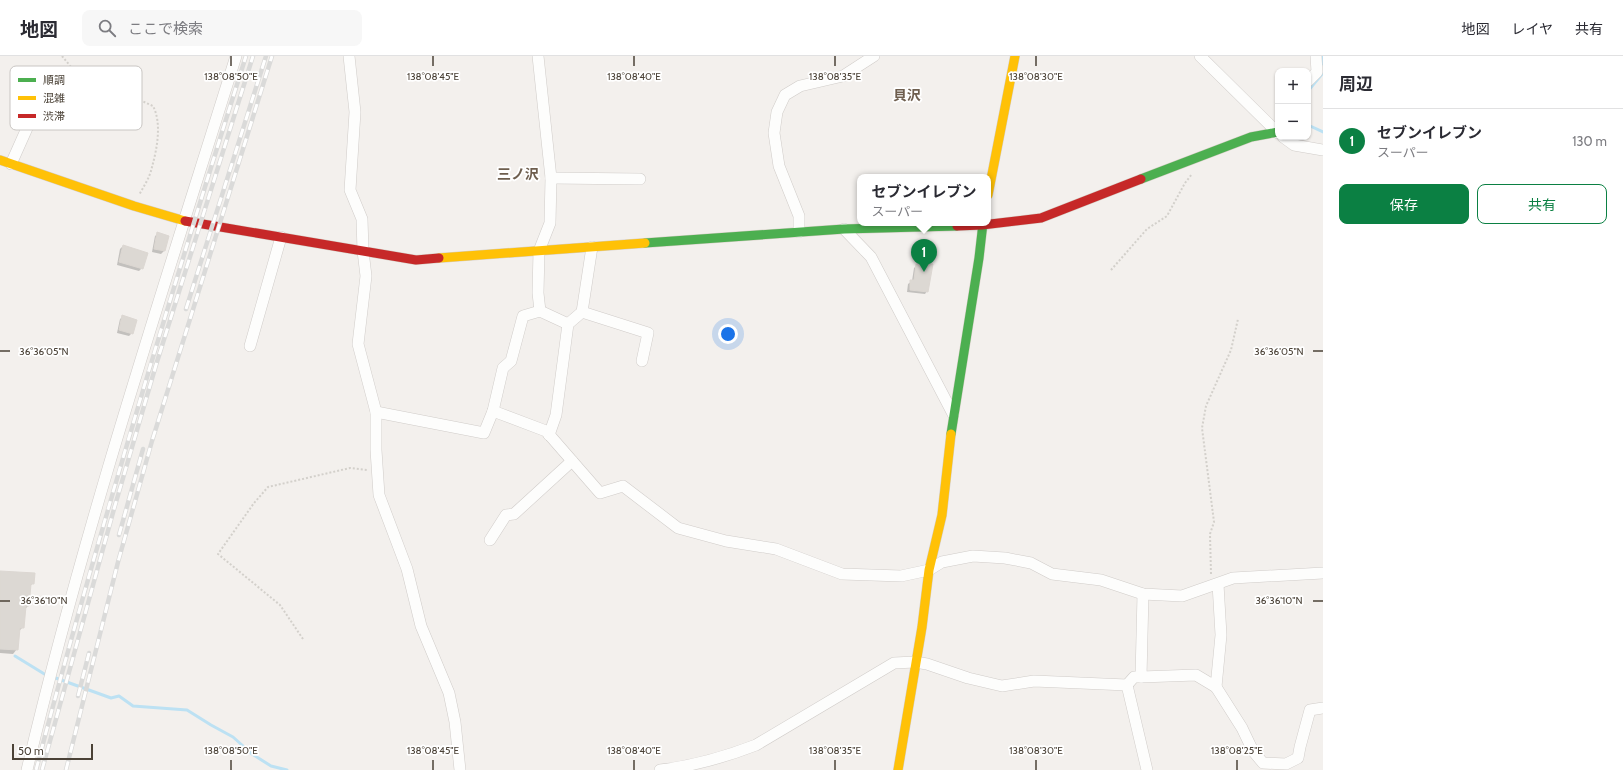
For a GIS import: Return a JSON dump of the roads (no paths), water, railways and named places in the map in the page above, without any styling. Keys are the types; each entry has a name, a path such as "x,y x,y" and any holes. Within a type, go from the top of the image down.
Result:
{"street":[{"path":"27,770 80,568 122,419 236,56"},
{"path":"349,56 355,112 350,190 362,219 363,251 366,276 358,344 376,412 379,495 407,569 421,626 449,693 455,722 460,770"},
{"path":"538,56 551,178 550,223 539,251 538,294 540,311"},
{"path":"799,232 799,216 779,166 774,133 777,112 785,95 800,86 843,76 874,56"},
{"path":"991,178 1015,56"},
{"path":"1200,56 1275,130"},
{"path":"1311,78 1317,72 1316,56"},
{"path":"11,164 26,130"},
{"path":"991,223 1041,218 1251,137 1275,133"},
{"path":"1287,140 1294,145 1323,150"},
{"path":"0,160 134,206 185,221 416,260 844,229 927,226"},
{"path":"551,178 640,180"},
{"path":"898,770 922,627 929,570 942,515 953,415 979,258 983,226"},
{"path":"844,229 871,257 953,415"},
{"path":"250,346 281,237"},
{"path":"549,436 556,415 568,324 582,312 592,247"},
{"path":"376,412 484,433 493,411 503,368 511,361 523,316 540,311 568,324"},
{"path":"582,312 648,333 642,361"},
{"path":"493,411 546,431 600,493 624,486 678,528 726,541 776,549 842,574 901,576 929,570 942,562 973,556 1005,558 1031,563 1052,574 1101,580 1144,594 1182,596 1233,578 1323,573"},
{"path":"490,540 506,515 514,514 572,461"},
{"path":"1215,585 1221,635 1216,687"},
{"path":"1141,676 1144,594"},
{"path":"660,770 684,767 735,753 756,745 894,663 915,662 927,664 968,678 1002,686 1034,681 1127,685"},
{"path":"1127,685 1134,677 1196,675 1216,687 1242,728 1253,751 1263,763 1286,764 1298,758 1310,710 1323,708"},
{"path":"1127,685 1147,770"}],"waterway":[{"path":"1322,56 1323,64"},
{"path":"1311,87 1323,73"},
{"path":"1311,126 1323,132"},
{"path":"15,656 46,675"},
{"path":"53,677 111,698 119,696 133,706 187,710 233,737 252,754 271,766 287,770"}],"railway":[{"path":"36,770 136,412 246,56"},
{"path":"42,770 114,509 156,365 253,56"},
{"path":"186,309 266,56"},
{"path":"66,770 118,562 152,441 272,56"},
{"path":"119,535 143,449"},
{"path":"78,696 89,653"}],"place":[{"name":"セブンイレブン","path":"924,272"}],"district":[{"name":"貝沢","path":"907,95"},
{"name":"三ノ沢","path":"518,174"}]}
